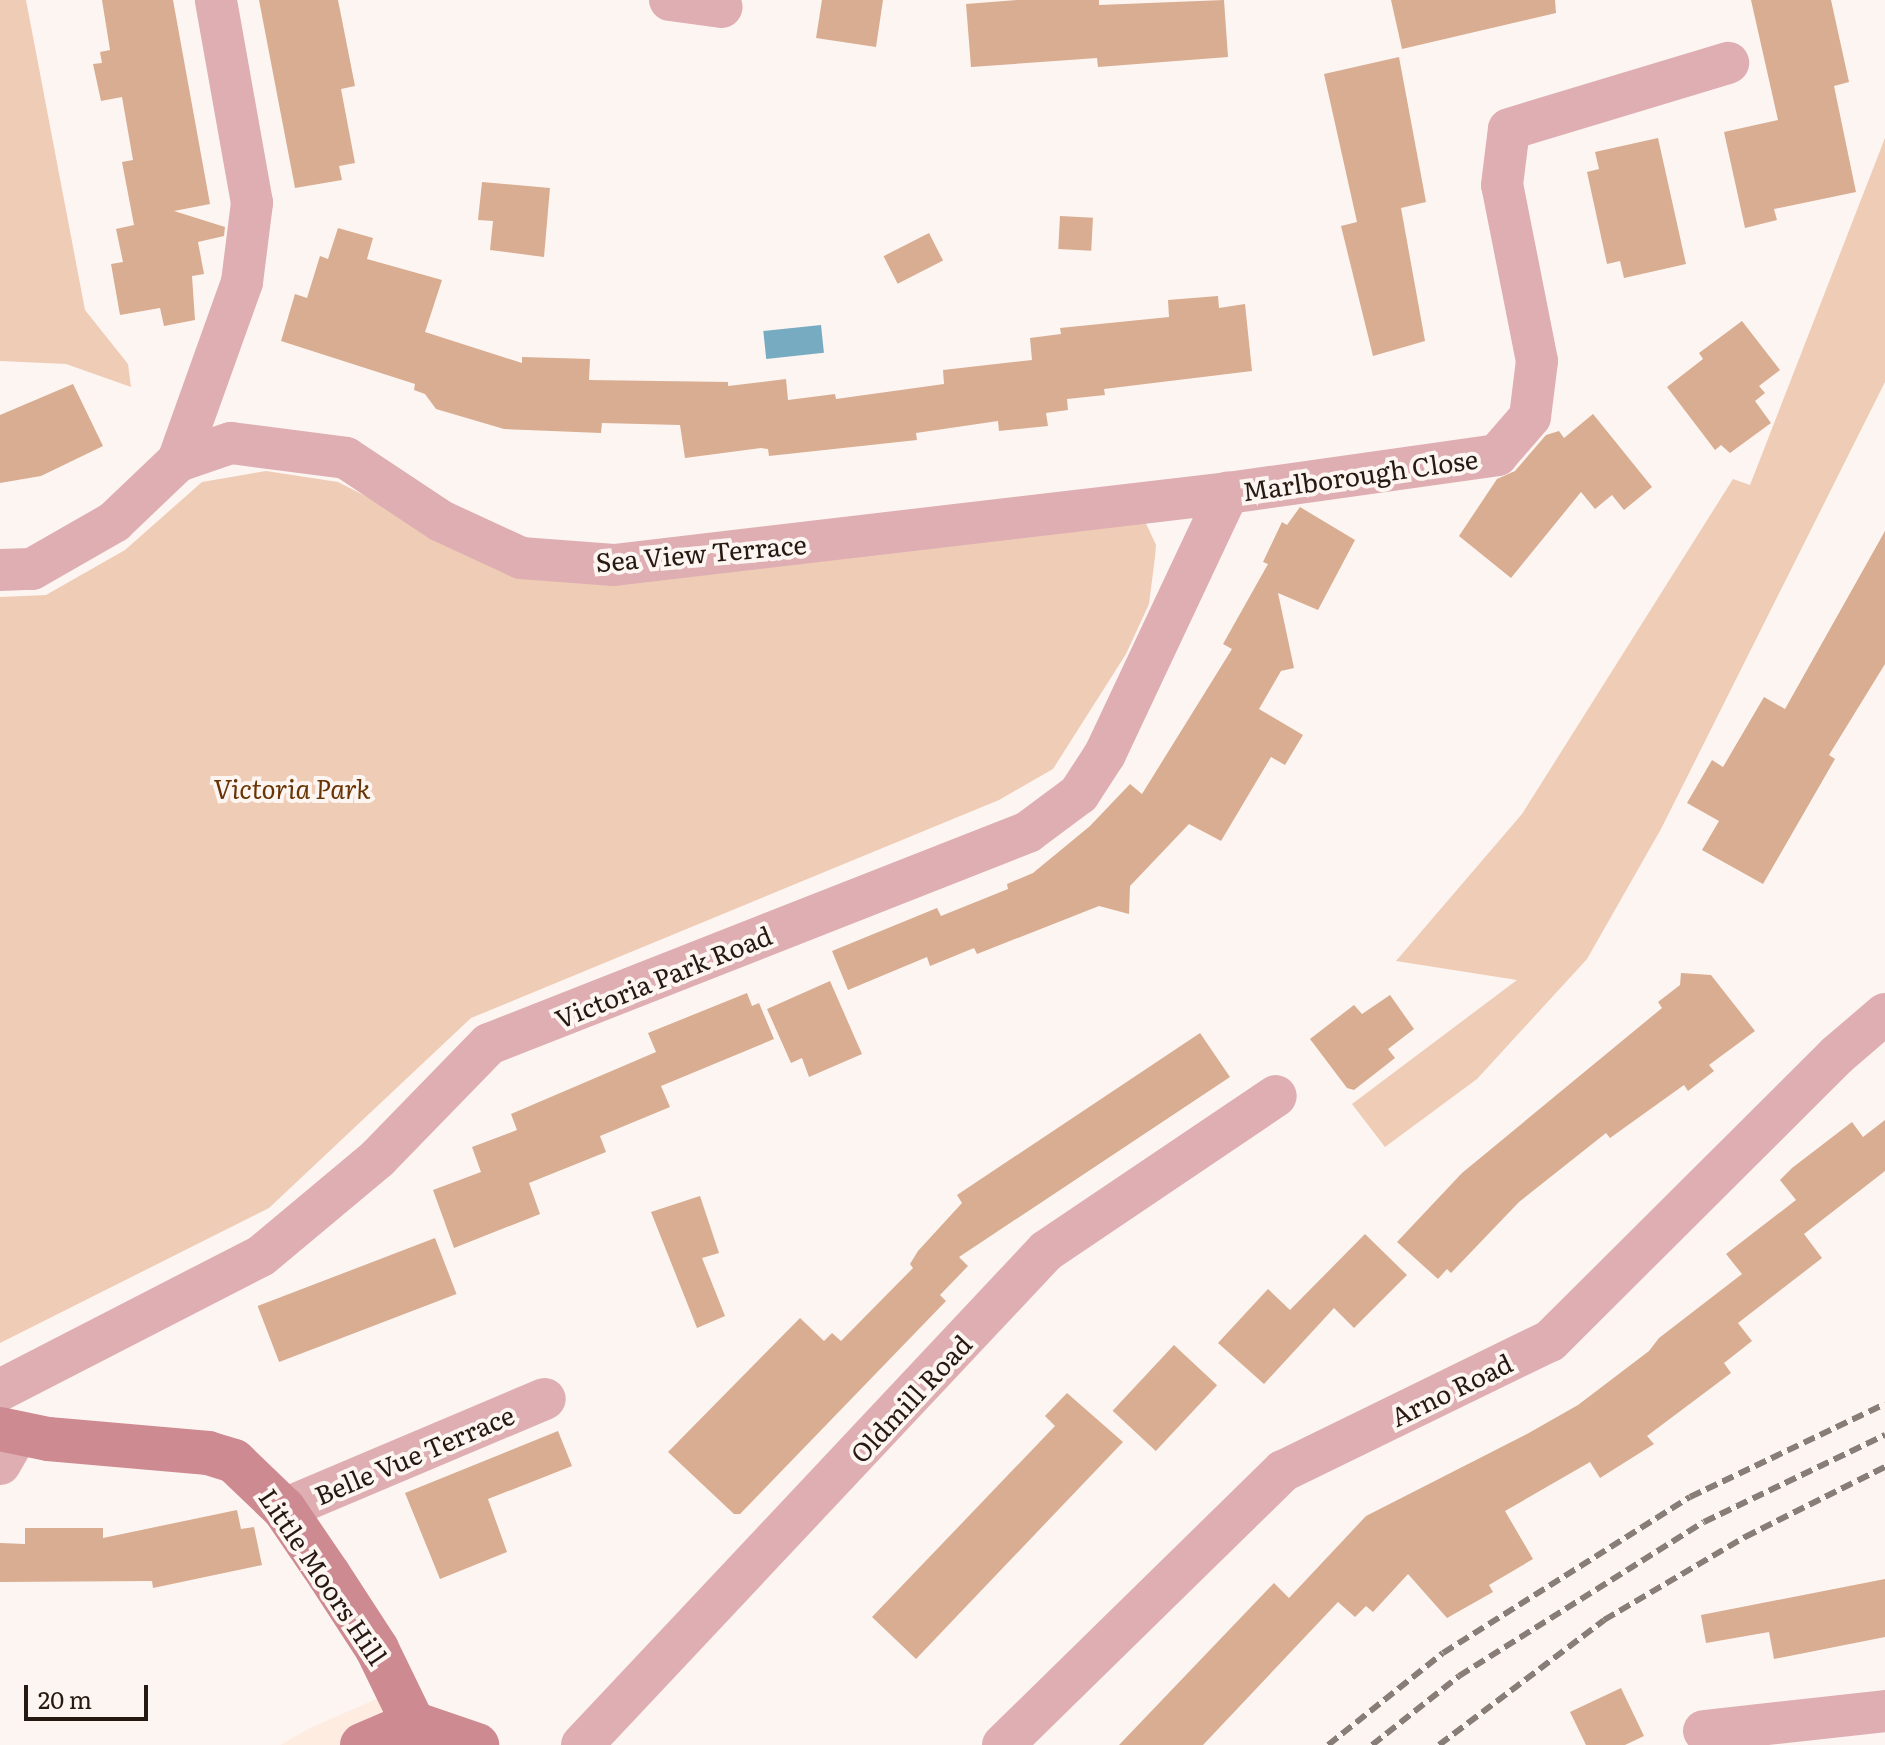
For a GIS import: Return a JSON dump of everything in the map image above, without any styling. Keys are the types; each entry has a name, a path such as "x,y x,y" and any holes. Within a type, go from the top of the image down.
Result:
{"street":[{"path":"178,461 242,282 252,203 216,0"},
{"path":"670,0 722,7"},
{"name":"Marlborough Close","path":"1228,493 1497,455 1530,417 1537,361 1502,185 1509,129 1728,63"},
{"name":"Sea View Terrace","path":"0,570 32,569 114,522 178,461 231,443 346,458 441,521 521,558 614,565 1228,493"},
{"name":"Victoria Park Road","path":"0,1390 261,1256 378,1158 489,1044 1028,832 1079,794 1105,754 1228,493"},
{"name":"Arno Road","path":"1003,1745 1283,1471 1550,1341 1837,1055 1885,1014"},
{"name":"Oldmill Road","path":"582,1745 1046,1251 1276,1096"},
{"name":"Belle Vue Terrace","path":"284,1509 545,1399"},
{"name":"Little Moors Hill","path":"6,1442 208,1453 234,1461 255,1476 284,1509 377,1649 413,1723"},
{"path":"1704,1731 1885,1711"},
{"path":"362,1745 413,1723 477,1745"}],"shaded area":[{"path":"379,1698 411,1745 280,1745 312,1727"}],"green space":[{"path":"0,0 26,0 85,310 128,364 131,387 66,364 0,361"},
{"path":"1885,138 1885,382 1661,829 1587,959 1477,1079 1385,1147 1352,1104 1517,980 1396,961 1522,814 1733,479 1750,485"},
{"name":"Victoria Park","path":"266,471 338,482 511,570 1143,517 1156,545 1155,557 1149,604 1126,654 1053,769 999,800 471,1018 269,1208 0,1343 0,597 46,595 125,550 202,482"}],"water":[{"path":"821,325 824,353 766,359 763,331"}],"building":[{"path":"102,0 173,0 210,204 174,211 225,227 224,236 198,242 204,274 192,276 195,320 164,326 160,308 120,315 111,264 123,262 116,229 134,225 122,162 133,160 122,97 101,101 93,64 102,63 100,52 110,50"},
{"path":"259,0 338,0 355,86 341,89 355,163 339,166 342,180 295,188"},
{"path":"822,0 883,0 876,47 816,38"},
{"path":"1017,0 1099,0 1099,5 1224,0 1228,57 1098,67 1097,58 971,67 966,4"},
{"path":"1391,0 1555,0 1556,13 1402,49"},
{"path":"1751,0 1831,0 1849,82 1834,86 1856,192 1774,209 1777,220 1745,228 1724,132 1778,120"},
{"path":"1399,57 1426,202 1401,208 1425,341 1373,356 1341,226 1357,222 1324,74"},
{"path":"1658,138 1686,264 1624,278 1620,261 1607,264 1587,172 1599,169 1595,152"},
{"path":"482,182 550,188 544,257 490,250 493,221 478,220"},
{"path":"1060,216 1093,218 1091,251 1058,249"},
{"path":"338,228 373,238 367,259 442,280 425,332 522,363 522,357 590,359 589,380 728,382 728,386 786,379 788,400 835,394 836,399 944,384 943,370 1032,360 1030,338 1061,334 1060,328 1169,317 1168,300 1218,296 1219,308 1245,304 1252,371 1104,389 1105,395 1067,399 1068,410 1046,413 1048,426 999,431 998,421 916,433 917,440 769,456 768,449 761,448 685,458 680,425 602,423 601,433 504,429 436,409 425,394 414,390 415,384 281,341 295,294 307,298 320,256 328,259"},
{"path":"929,233 943,261 898,284 884,256"},
{"path":"1742,321 1780,370 1759,386 1765,393 1755,401 1771,423 1730,453 1721,445 1715,450 1667,387 1703,359 1699,353"},
{"path":"73,384 103,446 41,476 0,483 0,415"},
{"path":"1593,414 1652,487 1624,510 1612,495 1595,509 1581,492 1511,578 1459,536 1497,479 1515,471 1546,435 1559,431 1564,438"},
{"path":"1300,507 1355,540 1318,610 1278,593 1294,668 1281,671 1259,709 1303,735 1285,765 1271,757 1221,841 1189,824 1130,886 1129,914 1099,906 977,954 974,948 930,966 927,957 848,990 832,951 937,908 941,916 1008,889 1007,884 1033,873 1090,826 1130,784 1142,794 1232,649 1223,644 1268,564 1263,562 1282,522 1287,525"},
{"path":"1885,531 1885,664 1829,755 1835,759 1763,884 1702,850 1719,821 1687,803 1712,760 1723,767 1764,697 1785,709"},
{"path":"1681,973 1711,975 1755,1031 1709,1065 1714,1071 1688,1091 1684,1085 1610,1138 1606,1133 1519,1202 1451,1273 1447,1269 1438,1279 1397,1242 1462,1173 1662,1008 1658,1002 1680,985"},
{"path":"830,981 862,1054 809,1077 802,1058 791,1063 767,1009"},
{"path":"747,993 752,1006 759,1003 774,1039 661,1086 670,1107 600,1136 606,1152 529,1183 540,1214 454,1248 433,1190 481,1172 472,1147 517,1130 511,1114 656,1052 648,1033"},
{"path":"1390,995 1414,1029 1388,1049 1395,1058 1354,1090 1347,1088 1310,1039 1354,1005 1362,1014"},
{"path":"1200,1033 1230,1077 959,1257 968,1266 940,1295 946,1301 740,1514 734,1514 668,1452 800,1318 824,1341 832,1333 841,1341 913,1268 910,1264 918,1251 962,1203 957,1195"},
{"path":"1885,1120 1885,1171 1804,1234 1822,1258 1738,1323 1752,1341 1724,1363 1731,1373 1647,1436 1654,1444 1600,1478 1590,1462 1505,1511 1533,1559 1489,1585 1493,1592 1447,1618 1408,1574 1373,1612 1366,1606 1355,1617 1338,1602 1203,1745 1119,1745 1274,1583 1289,1598 1366,1516 1578,1405 1649,1351 1659,1338 1742,1274 1726,1254 1796,1200 1780,1180 1792,1168 1852,1122 1863,1137"},
{"path":"700,1196 719,1253 702,1258 725,1316 697,1328 651,1212"},
{"path":"1365,1234 1407,1275 1354,1328 1334,1308 1264,1384 1218,1343 1268,1289 1290,1310"},
{"path":"435,1238 457,1294 279,1362 258,1306"},
{"path":"1174,1345 1217,1385 1156,1451 1113,1411"},
{"path":"1067,1393 1123,1442 916,1659 872,1617 1055,1426 1045,1416"},
{"path":"558,1431 572,1466 488,1499 507,1552 440,1579 405,1493"},
{"path":"237,1510 241,1529 254,1527 262,1565 153,1588 152,1581 0,1582 0,1543 25,1544 25,1528 103,1528 103,1538"},
{"path":"1885,1579 1885,1637 1774,1659 1769,1632 1706,1643 1701,1615"},
{"path":"1621,1688 1644,1736 1625,1745 1586,1745 1570,1712"}],"railway":[{"path":"1328,1745 1443,1653 1690,1497 1885,1404"},
{"path":"1372,1745 1459,1676 1704,1522 1885,1435"},
{"path":"1439,1745 1604,1620 1745,1537 1885,1467"}]}
